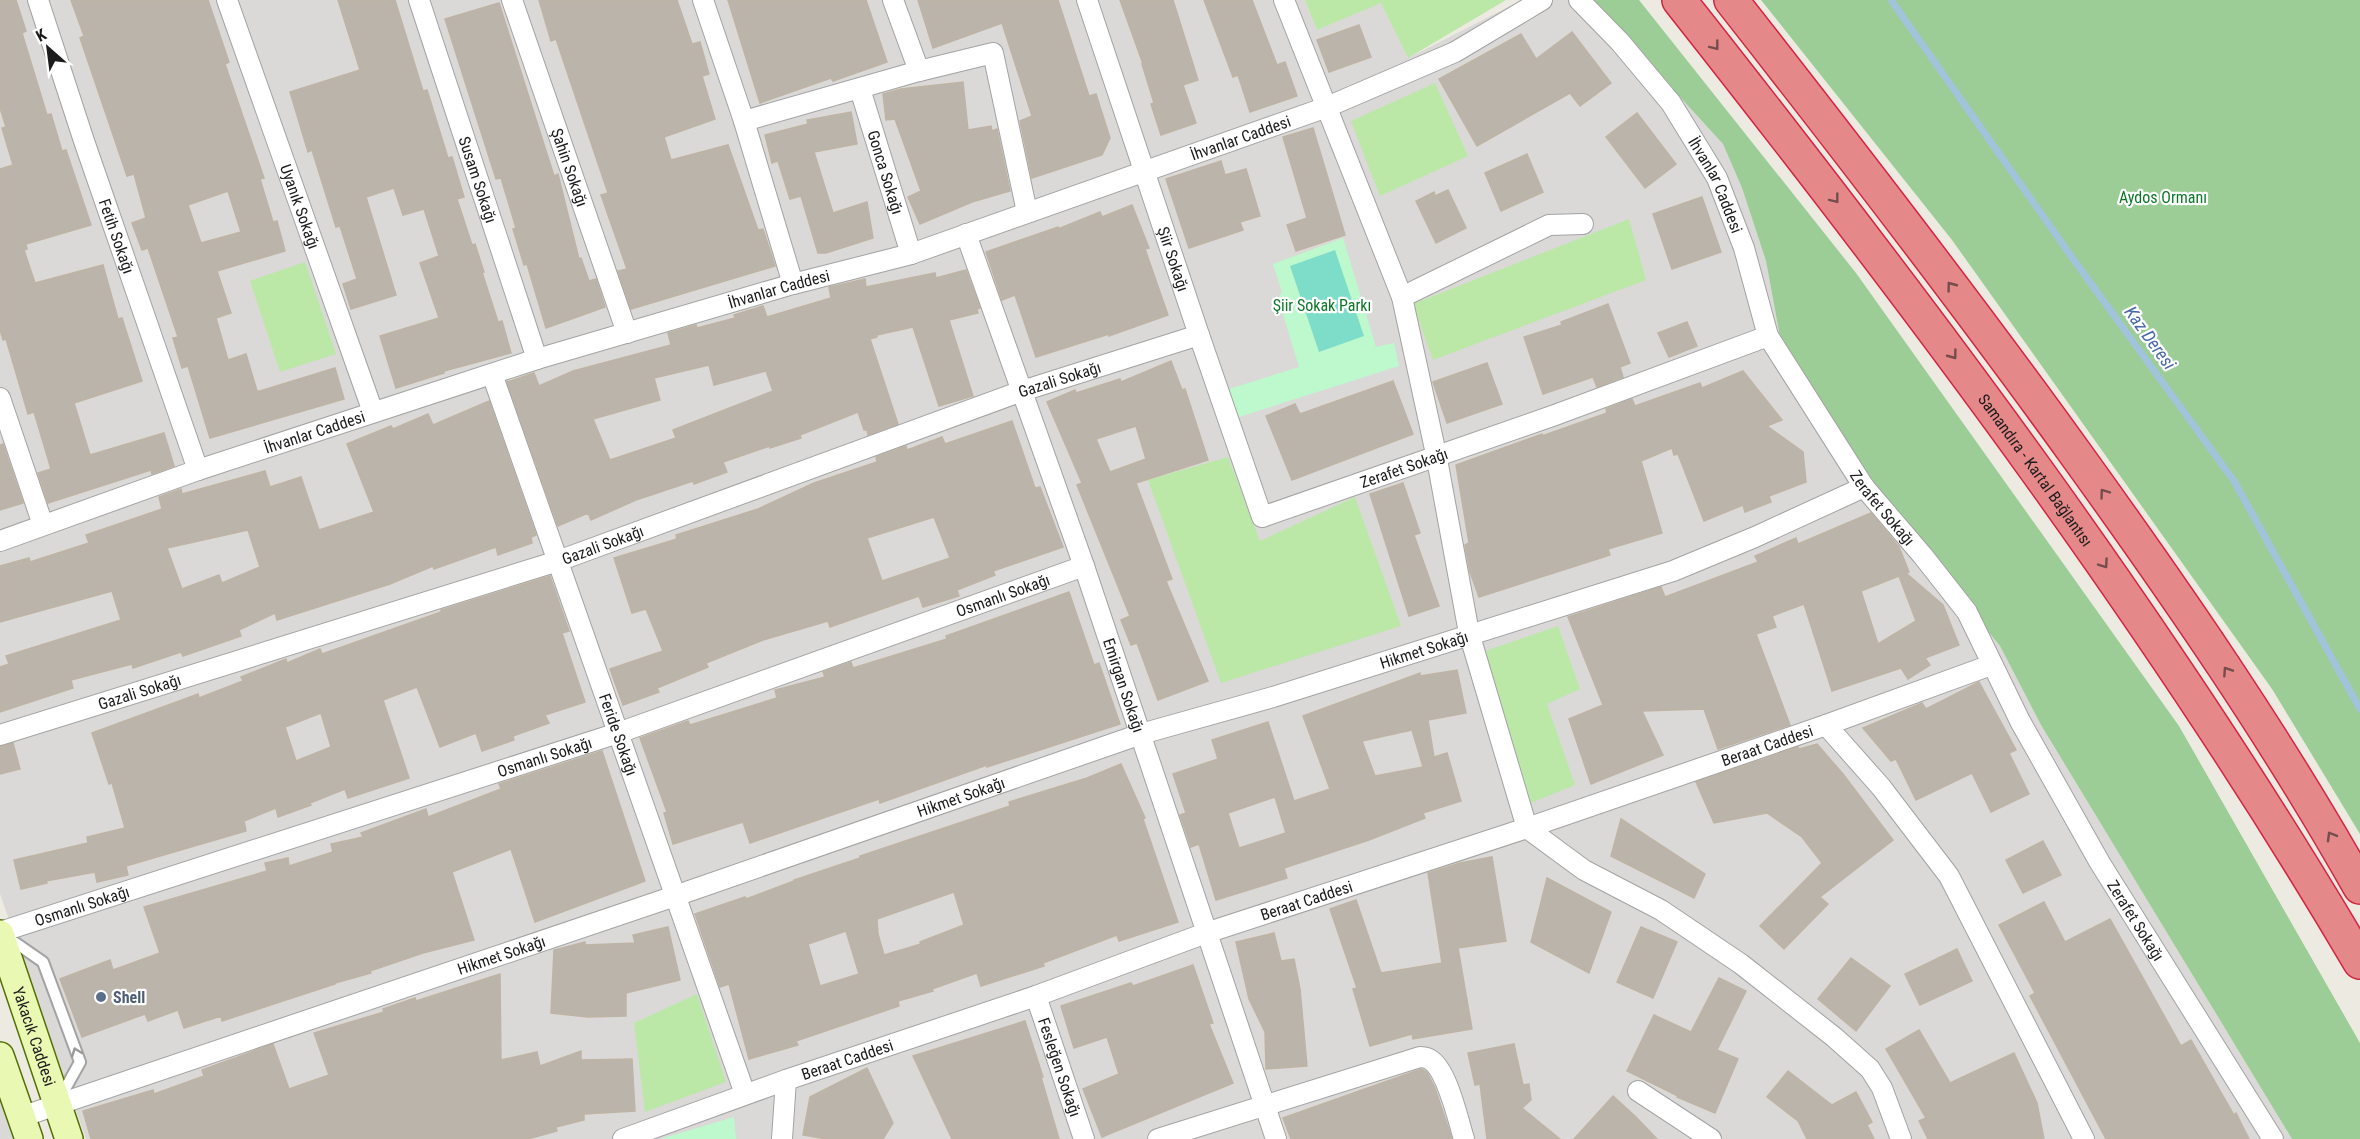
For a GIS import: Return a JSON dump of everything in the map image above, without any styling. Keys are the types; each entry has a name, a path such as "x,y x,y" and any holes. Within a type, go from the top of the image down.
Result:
{"highway":[{"name":"Samandıra - Kartal Bağlantısı","path":"1679,0 1878,255 2021,446 2122,589 2219,733 2294,850 2360,962"},
{"path":"1731,0 1997,346 2158,568 2264,726 2329,831 2360,887"}],"main road":[{"name":"Yakacık Caddesi","path":"0,933 69,1139"},
{"name":"Yakacık Caddesi","path":"0,1056 25,1128"}],"street":[{"name":"Fetih Sokağı","path":"38,0 84,141 198,470"},
{"name":"Uyanık Sokağı","path":"227,0 373,411"},
{"name":"Susam Sokağı","path":"419,0 537,359"},
{"name":"Şahin Sokağı","path":"512,0 627,333"},
{"path":"703,0 744,121 793,284"},
{"path":"893,0 919,71"},
{"name":"Şiir Sokağı","path":"1087,0 1262,516"},
{"path":"1284,0 1402,297 1436,454 1469,633 1527,828 1584,870 1670,916 1741,964 1834,1037 1870,1069 1882,1088 1901,1139"},
{"name":"İhvanlar Caddesi","path":"0,541 198,470 537,359 793,284 911,254 1328,107 1455,52 1542,0"},
{"name":"İhvanlar Caddesi","path":"1579,0 1620,42 1671,103 1717,178 1744,248 1767,336"},
{"path":"744,121 860,90 919,71 993,53 1027,212"},
{"name":"Gonca Sokağı","path":"860,90 911,254"},
{"path":"1402,297 1549,225 1583,224"},
{"name":"Emirgan Sokağı","path":"966,234 1084,566 1276,1139"},
{"name":"Gazali Sokağı","path":"0,735 558,561 1022,391 1199,335"},
{"name":"Zerafet Sokağı","path":"1262,516 1436,454 1555,415 1767,336 1864,487 1967,612 1991,665 2100,863 2273,1139"},
{"name":"Feride Sokağı","path":"492,374 745,1094"},
{"path":"0,398 43,525"},
{"name":"Hikmet Sokağı","path":"57,1104 675,896 1141,734 1273,697 1469,633 1673,571 1755,537 1864,487"},
{"name":"Osmanlı Sokağı","path":"0,933 618,733 1084,566"},
{"name":"Beraat Caddesi","path":"623,1139 745,1094 1036,996 1206,933 1527,828 1826,725 1991,665"},
{"path":"1826,725 1881,787 1949,876 2084,1139"},
{"name":"Fesleğen Sokağı","path":"1036,996 1084,1139"},
{"path":"1158,1139 1420,1057 1429,1058 1437,1065 1447,1086 1464,1139"},
{"path":"782,1139 786,1080"},
{"path":"1638,1091 1711,1139"},
{"name":"Yakacık Caddesi","path":"25,1128 57,1104"}],"shaded area":[{"path":"0,0 1305,0 1317,30 1381,2 1408,58 1522,0 1591,0 1723,144 1742,188 1766,261 1780,337 1904,529 2000,646 2041,725 2292,1139 86,1139 0,894"},
{"path":"0,1090 17,1139 0,1139"}],"green space":[{"path":"1305,0 1506,0 1408,58 1381,3 1317,30"},
{"path":"1591,0 1639,0 1856,273 2179,726 2360,1043 2360,1139 2292,1139 2041,725 2000,646 1904,529 1780,337 1766,261 1742,188 1723,144"},
{"name":"Aydos Ormanı","path":"1761,0 2360,0 2360,834 2272,689 1952,240"},
{"path":"1435,83 1468,156 1380,196 1351,121"},
{"path":"1629,219 1646,280 1433,360 1413,304"},
{"name":"Şiir Sokak Parkı","path":"1343,238 1376,347 1394,343 1399,366 1239,417 1229,389 1299,367 1278,298 1282,292 1273,264"},
{"path":"1335,250 1364,336 1319,352 1290,266"},
{"path":"305,262 336,354 280,372 250,281"},
{"path":"1228,457 1260,541 1355,497 1401,626 1221,683 1148,480"},
{"path":"1558,626 1580,689 1547,704 1575,785 1531,803 1485,651"},
{"path":"697,994 726,1082 645,1112 634,1023"},
{"path":"734,1117 736,1139 660,1139"}],"building":[{"path":"0,0 16,0 26,31 22,33 47,115 51,114 62,151 66,150 91,225 26,244 27,249 24,250 35,283 103,265 118,319 122,318 142,381 74,403 90,455 164,433 174,466 152,474 151,470 48,503 38,473 51,469 34,412 28,414 6,339 3,340 0,330 0,169 13,165 2,128 6,127 0,108"},
{"path":"71,0 208,0 229,62 225,64 264,178 260,179 273,222 277,221 285,251 217,271 231,313 216,318 228,360 246,354 257,391 335,368 344,399 210,438 188,366 182,368 173,338 178,337 148,248 142,250 132,223 146,218 134,174 127,176 80,38 84,36","holes":["228,191 241,232 201,243 188,205"]},
{"path":"338,0 395,0 423,91 427,90 448,158 452,157 464,197 457,199 472,245 475,244 498,322 502,321 511,353 444,371 444,373 396,388 380,336 439,318 420,263 439,256 424,209 403,215 394,188 366,197 396,295 351,309 343,284 357,279 340,226 336,227 312,150 308,152 290,92 360,70"},
{"path":"539,0 677,0 692,44 700,42 709,74 702,76 715,119 664,137 671,160 728,145 758,230 763,229 775,266 631,309 618,271 627,269 601,195 608,193 556,39 551,41"},
{"path":"728,0 866,0 887,62 833,81 831,78 760,103"},
{"path":"918,0 1058,0 1089,96 1096,94 1110,138 1102,155 1032,178 1020,121 1032,116 1002,23 933,48"},
{"path":"1120,0 1173,0 1198,80 1183,85 1196,123 1161,135 1151,104 1154,103 1143,64"},
{"path":"1204,0 1252,0 1277,65 1285,62 1297,96 1250,112 1238,75 1233,77"},
{"path":"499,3 554,176 558,174 579,259 581,258 589,281 596,279 605,307 546,328 527,264 524,265 513,229 516,228 501,178 496,179 445,19"},
{"path":"1359,25 1371,57 1329,72 1317,40"},
{"path":"1572,32 1611,83 1580,106 1570,93 1477,146 1439,79 1521,34 1536,59"},
{"path":"963,82 968,130 991,126 992,131 997,129 1010,191 972,202 920,224 908,197 921,191 895,119 886,120 883,94 901,89"},
{"path":"851,112 857,144 814,152 833,213 867,202 873,238 826,253 818,253 801,196 790,199 778,161 772,163 765,135 808,124 807,120"},
{"path":"1637,113 1676,164 1645,188 1606,137"},
{"path":"1313,128 1345,235 1296,251 1287,225 1307,218 1283,137"},
{"path":"1527,154 1543,192 1501,211 1485,173"},
{"path":"1221,161 1225,175 1246,169 1260,216 1240,222 1243,230 1189,248 1166,179"},
{"path":"1448,190 1466,228 1436,243 1416,201 1434,192 1435,196"},
{"path":"1702,197 1721,252 1672,269 1653,214"},
{"path":"1132,205 1149,248 1145,249 1168,315 1109,336 1109,334 1036,357 1015,295 1002,300 986,252 1058,227 1058,229 1100,212 1102,217"},
{"path":"966,270 980,308 977,309 978,313 949,320 973,396 939,406 913,327 877,335 870,339 898,424 868,435 858,412 800,435 801,438 723,462 727,472 636,500 591,520 588,513 558,526 507,382 534,373 539,386 573,371 671,345 668,333 735,318 734,315 763,306 767,317 831,298 829,287 865,279 866,287 935,273 936,278","holes":["709,365 714,385 766,371 773,391 673,430 676,438 610,460 593,419 660,400 654,378"]},
{"path":"1608,304 1630,363 1620,367 1623,377 1597,387 1593,377 1543,394 1524,337 1562,325 1561,322"},
{"path":"1687,322 1697,346 1669,357 1658,333"},
{"path":"1171,361 1182,390 1185,389 1208,460 1136,483 1172,579 1166,581 1208,681 1158,700 1137,643 1131,645 1121,620 1130,616 1077,485 1082,483 1047,402 1075,390 1076,393 1120,379 1121,382","holes":["1136,426 1146,459 1110,472 1096,439"]},
{"path":"1487,363 1502,404 1447,423 1433,382"},
{"path":"1743,371 1782,420 1767,426 1803,452 1806,482 1769,496 1771,502 1745,512 1743,505 1704,521 1678,454 1674,455 1672,448 1641,461 1662,533 1608,549 1610,555 1479,597 1470,572 1465,545 1469,543 1456,465 1607,413 1606,409 1632,399 1635,406 1700,383 1702,388"},
{"path":"1393,381 1413,434 1292,480 1266,416 1295,404 1300,414"},
{"path":"489,401 536,535 531,537 532,543 498,555 496,547 434,569 433,566 390,584 277,620 275,613 239,630 241,636 183,656 181,652 133,668 132,664 71,680 73,688 0,712 0,667 9,664 6,656 121,620 112,591 0,622 0,566 29,558 30,562 89,543 86,535 162,509 159,497 181,489 182,494 265,471 270,487 301,477 319,530 374,512 347,444 391,426 393,429 428,414 433,425","holes":["248,530 260,567 222,583 219,575 182,589 167,548"]},
{"path":"1012,421 1035,488 1040,487 1063,547 993,571 995,575 957,590 959,596 923,607 919,596 830,627 828,621 763,640 706,663 708,667 657,688 659,692 623,705 610,669 663,651 646,609 632,613 614,558 677,539 676,535 758,509 814,483 877,462 876,457 906,446 907,450 942,437 945,444","holes":["934,517 950,558 882,581 867,538"]},
{"path":"3,444 23,503 0,510 0,445"},
{"path":"1403,483 1420,533 1414,535 1439,606 1409,616 1370,494"},
{"path":"1871,513 1899,547 1909,572 1906,573 1943,605 1959,645 1925,658 1930,665 1908,679 1901,668 1832,691 1804,604 1772,616 1776,627 1756,634 1790,725 1718,749 1704,709 1642,711 1663,755 1591,784 1569,719 1603,705 1568,617 1661,587 1665,597 1758,562 1755,556 1796,538 1798,544","holes":["1899,576 1916,621 1878,644 1861,591"]},
{"path":"550,576 569,631 562,633 585,702 545,715 549,723 513,736 514,740 482,751 476,733 440,747 417,687 383,700 409,778 348,798 345,789 278,817 276,808 244,821 246,831 126,866 128,875 97,882 95,872 46,881 47,883 21,889 14,860 88,843 87,837 125,828 112,783 109,784 92,733 198,694 199,698 243,681 241,677 286,659 287,663 320,649 322,654 441,612 441,610","holes":["321,713 331,747 296,761 285,727"]},
{"path":"1069,592 1094,665 1099,663 1120,724 987,767 987,765 880,803 879,799 750,843 743,822 673,844 664,813 667,812 640,738 688,721 690,725 777,698 775,690 825,677 823,672 851,662 853,668 947,639 946,636"},
{"path":"1457,670 1466,713 1428,720 1434,757 1447,753 1461,801 1423,813 1425,818 1369,840 1284,868 1287,878 1216,900 1199,844 1191,847 1180,815 1186,813 1173,774 1218,759 1212,740 1268,722 1294,801 1330,789 1303,716 1420,673 1420,676","holes":["1412,730 1423,767 1375,776 1362,741","1275,797 1286,833 1239,848 1228,813"]},
{"path":"1979,682 2016,750 2009,753 2029,794 1991,812 1972,773 1916,800 1896,759 1891,761 1863,728 1922,703 1926,709"},
{"path":"13,743 20,769 0,774 0,747"},
{"path":"1817,744 1893,840 1820,897 1828,904 1784,949 1760,926 1822,863 1802,837 1767,813 1714,823 1696,782 1798,747 1799,749"},
{"path":"602,751 645,881 535,922 511,849 452,872 474,940 423,953 370,971 371,973 222,1021 221,1016 184,1028 178,1010 148,1021 145,1014 82,1037 60,979 110,960 113,970 160,953 144,907 267,871 265,863 288,858 289,866 333,852 331,844 363,837 361,833 426,809 428,817 501,789 499,784"},
{"path":"1121,764 1145,818 1143,819 1178,922 1119,941 1117,935 1043,963 1044,966 981,986 977,973 932,989 933,991 898,1001 899,1006 796,1041 798,1045 749,1059 729,984 720,987 695,914 745,897 746,899 860,858 860,856 1010,806 1009,802 1087,778","holes":["954,892 964,925 920,942 921,944 884,955 878,934 877,919","846,931 859,974 820,986 808,944"]},
{"path":"1621,819 1705,874 1694,898 1611,856"},
{"path":"2043,841 2061,875 2023,893 2006,860"},
{"path":"1492,857 1506,941 1458,948 1472,1029 1413,1039 1412,1034 1370,1046 1353,989 1357,988 1330,909 1356,900 1381,973 1442,963 1428,873 1460,863"},
{"path":"1547,878 1611,912 1589,973 1531,942"},
{"path":"2044,902 2065,942 2110,919 2181,1046 2191,1040 2234,1115 2236,1113 2249,1139 2106,1139 2030,996 2035,993 1999,925"},
{"path":"668,927 680,980 626,993 626,1016 588,1017 551,1013 554,950 585,942 585,945 635,943 633,935"},
{"path":"1641,927 1677,942 1653,998 1617,982"},
{"path":"1274,933 1281,961 1294,959 1300,989 1307,1066 1266,1069 1265,1032 1249,999 1236,942"},
{"path":"1957,949 1972,981 1920,1005 1905,974"},
{"path":"1851,958 1890,986 1856,1031 1818,999"},
{"path":"1193,965 1213,1023 1209,1024 1233,1083 1102,1137 1083,1089 1119,1074 1107,1037 1074,1048 1061,1006 1131,983 1133,986"},
{"path":"500,974 501,1060 537,1052 540,1066 581,1051 581,1060 632,1059 635,1111 584,1114 584,1120 556,1127 557,1131 528,1139 91,1139 83,1111 153,1090 154,1094 204,1076 202,1070 273,1044 289,1089 329,1075 314,1033 384,1012 383,1009 415,998 416,1001"},
{"path":"1719,978 1746,991 1717,1050 1738,1059 1715,1113 1677,1097 1627,1071 1654,1015 1691,1032"},
{"path":"1025,1021 1059,1139 952,1139 913,1056"},
{"path":"1919,1030 1950,1083 2014,1053 2037,1103 2044,1139 1928,1139 1919,1121 1926,1118 1886,1049"},
{"path":"1514,1044 1523,1085 1529,1084 1531,1100 1522,1108 1560,1139 1487,1139 1480,1084 1475,1085 1468,1053"},
{"path":"867,1068 893,1123 883,1139 826,1139 803,1135 810,1097"},
{"path":"1421,1069 1427,1072 1435,1088 1452,1139 1291,1139 1283,1118"},
{"path":"1788,1071 1832,1105 1856,1092 1872,1122 1867,1125 1874,1139 1807,1139 1798,1121 1767,1097"},
{"path":"1613,1096 1636,1117 1657,1139 1574,1139"}],"waterway":[{"name":"Kaz Deresi","path":"1891,0 2071,256 2234,481 2360,709"}],"place":[{"name":"Shell","path":"101,997"}]}
